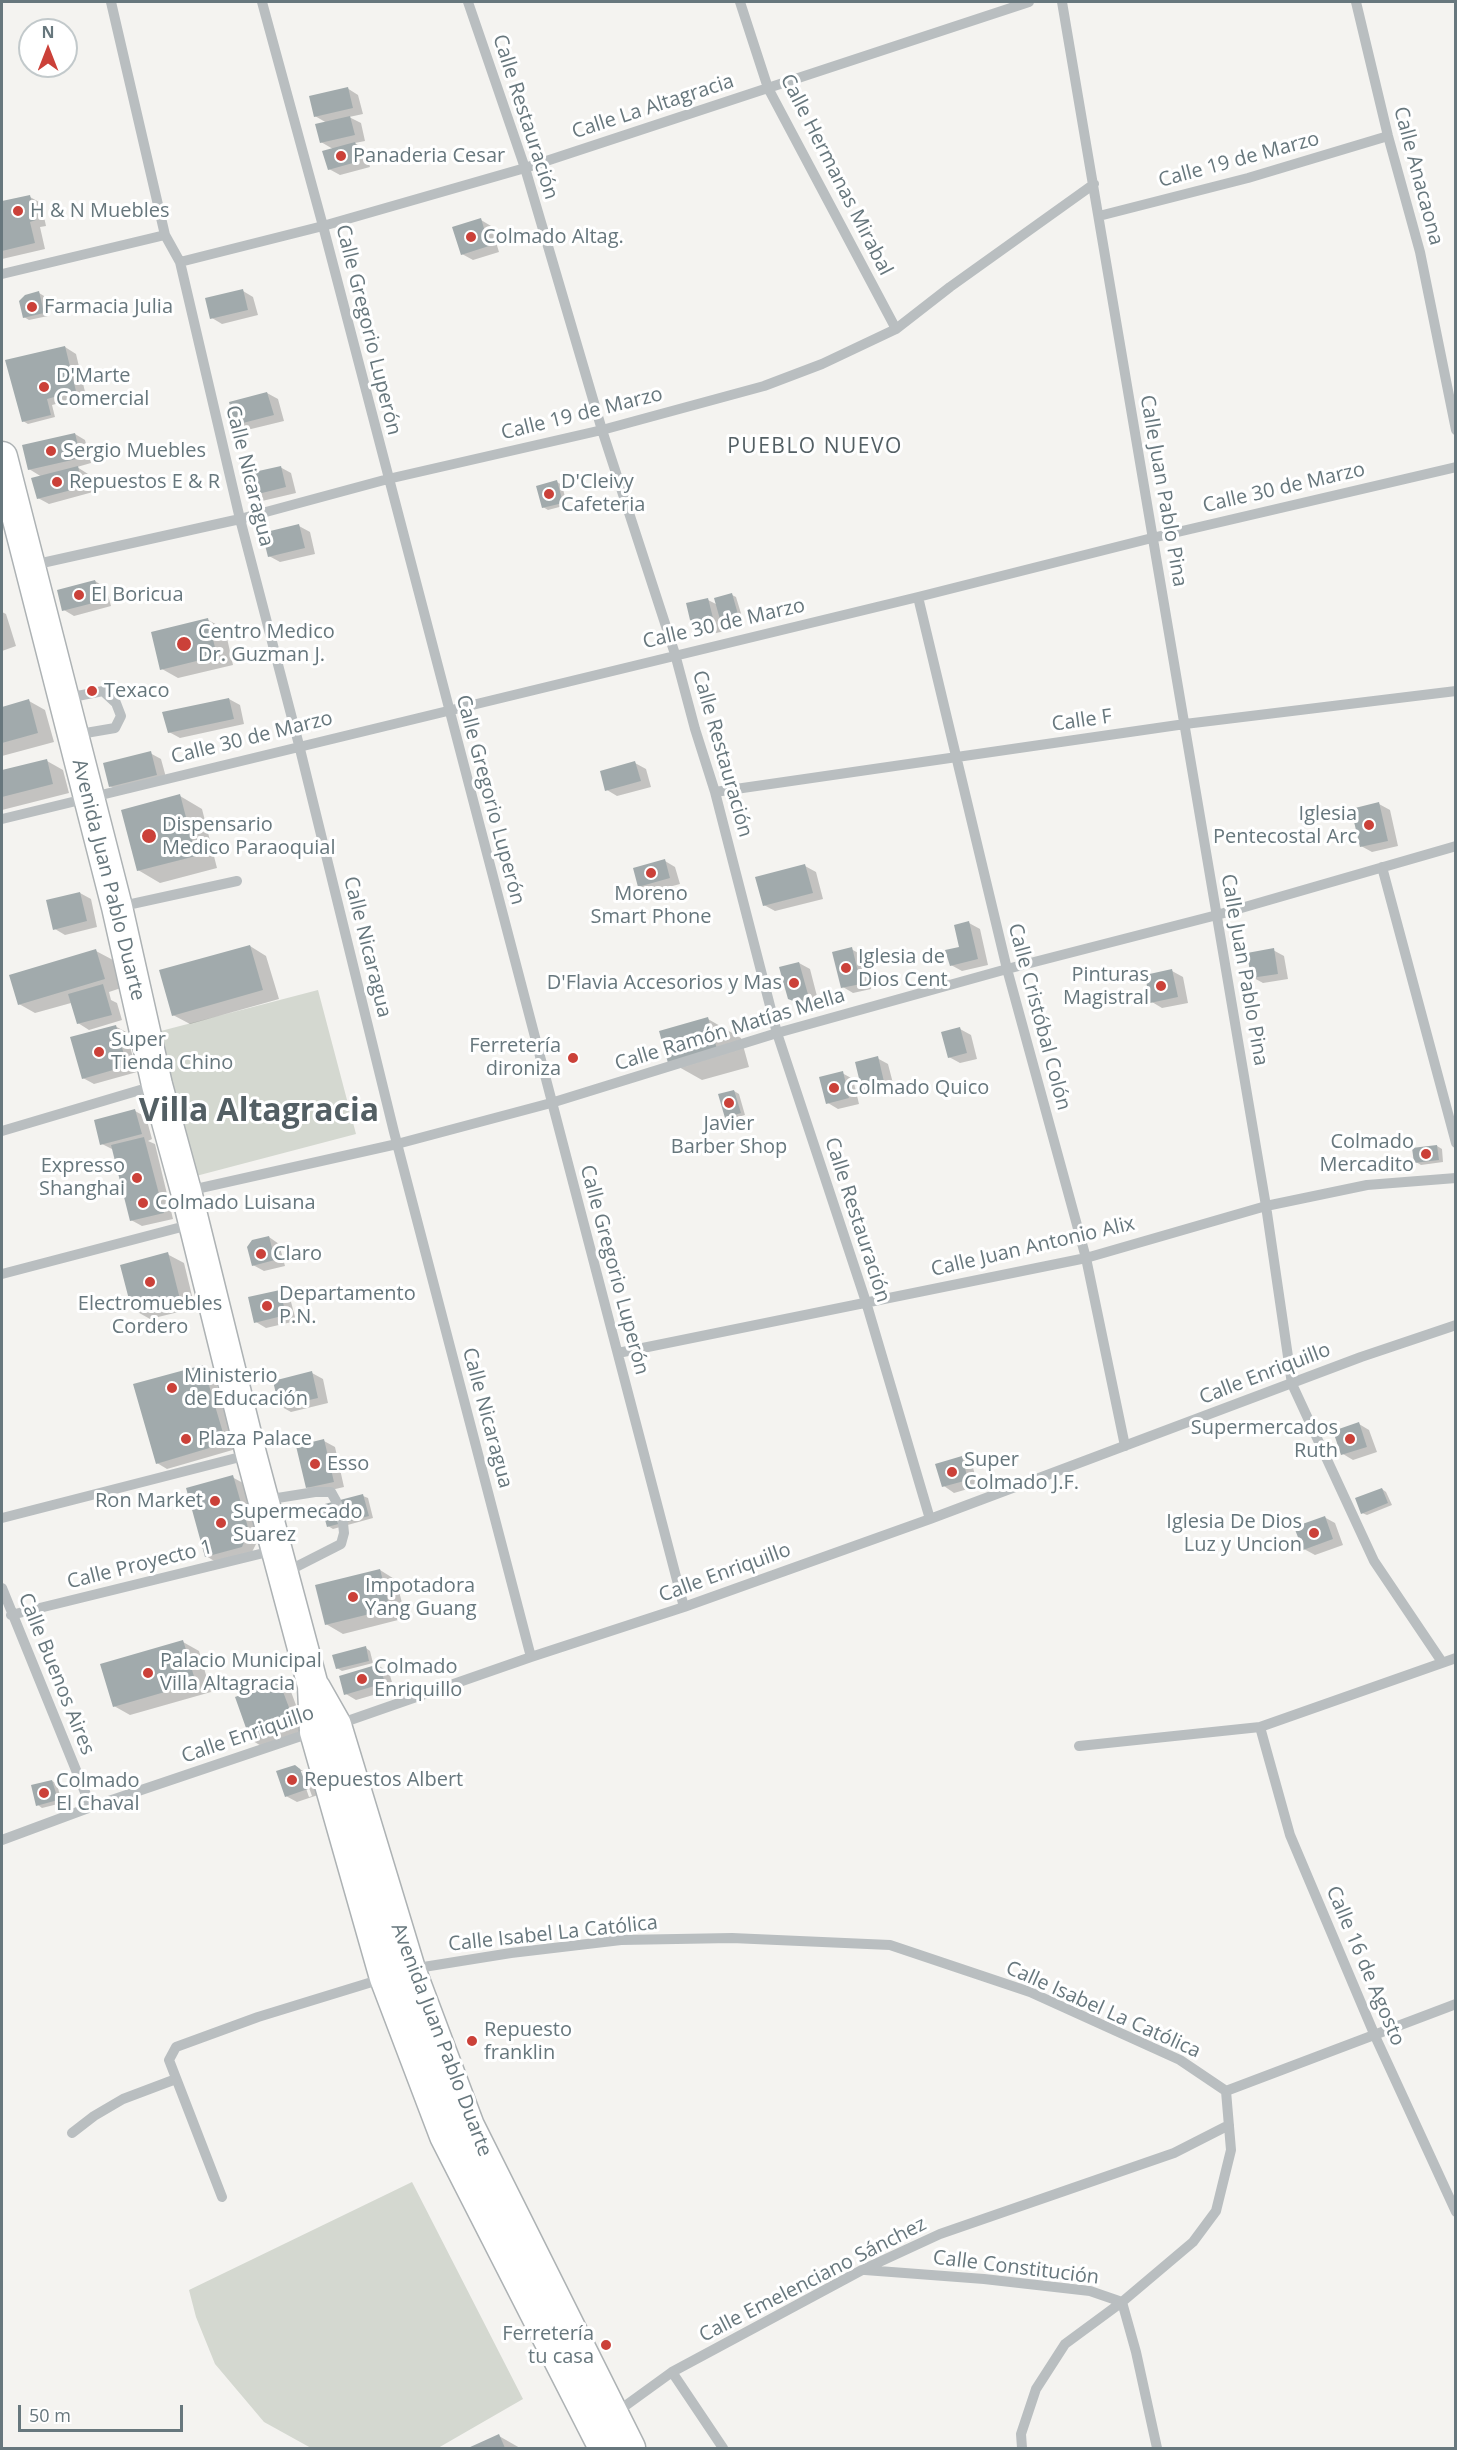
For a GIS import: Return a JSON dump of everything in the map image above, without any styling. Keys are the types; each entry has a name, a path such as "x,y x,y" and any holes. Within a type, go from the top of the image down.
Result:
{"main road":[{"name":"Avenida Juan Pablo Duarte","path":"2,457 87,797 117,907 157,1085 186,1191 251,1454 313,1686 397,1973 469,2126 603,2430 630,2448"}],"street":[{"name":"Calle Nicaragua","path":"111,2 165,235 180,262 240,519 299,745 397,1144 531,1657"},
{"name":"Calle Gregorio Luperón","path":"262,2 323,226 684,1607"},
{"name":"Calle Restauración","path":"468,2 525,168 602,430 675,654 715,792 777,1033 866,1302 930,1519"},
{"name":"Calle Hermanas Mirabal","path":"740,2 768,88 896,329"},
{"name":"Calle La Altagracia","path":"180,262 323,226 525,168 1029,2"},
{"name":"Calle Juan Pablo Pina","path":"1062,2 1266,1206 1292,1384 1374,1562 1442,1662"},
{"name":"Calle Anacaona","path":"1356,2 1419,252 1455,430"},
{"name":"Calle 19 de Marzo","path":"1099,216 1248,178 1388,136"},
{"name":"Calle 19 de Marzo","path":"29,566 240,519 388,479 602,430 764,386 822,364 896,329 1094,183"},
{"path":"2,274 165,235"},
{"name":"Calle 30 de Marzo","path":"2,819 1152,538 1455,467"},
{"name":"Calle Cristóbal Colón","path":"918,597 1007,969 1086,1258 1125,1446"},
{"name":"Calle F","path":"715,792 1185,724 1455,691"},
{"path":"64,699 103,692 116,703 121,716 115,728 72,735"},
{"name":"Calle Ramón Matías Mella","path":"186,1191 397,1144 551,1104 777,1033 1007,969 1216,915 1455,846"},
{"path":"1382,867 1455,1143"},
{"path":"117,907 237,881"},
{"path":"2,1131 157,1085"},
{"name":"Calle Juan Antonio Alix","path":"618,1353 1086,1258 1266,1206 1367,1185 1455,1178"},
{"path":"2,1274 193,1224"},
{"name":"Calle Enriquillo","path":"2,1840 91,1807 684,1607 930,1519 1361,1357 1455,1325"},
{"path":"2,1518 251,1454"},
{"path":"265,1500 315,1492 331,1492 336,1501"},
{"name":"Calle Proyecto 1","path":"11,1615 281,1562 341,1544 344,1533 343,1523"},
{"name":"Calle Buenos Aires","path":"2,1588 11,1615 91,1807"},
{"path":"1079,1746 1260,1727 1455,1658"},
{"name":"Calle 16 de Agosto","path":"1260,1727 1290,1835 1375,2036 1450,2187 1455,2212"},
{"name":"Calle Isabel La Católica","path":"222,2197 169,2060 176,2047 258,2017 397,1973 511,1953 621,1940 732,1938 890,1945 1030,1992 1180,2060 1226,2091"},
{"path":"1022,2448 1021,2434 1036,2389 1065,2344 1122,2302 1192,2242 1216,2211 1231,2150 1226,2091 1455,2004"},
{"path":"72,2133 94,2116 123,2099 176,2079"},
{"name":"Calle Emelenciano Sánchez","path":"603,2430 672,2372 862,2270 940,2234 1174,2152 1229,2125"},
{"name":"Calle Constitución","path":"862,2270 984,2279 1090,2291 1122,2302 1136,2352 1157,2448"},
{"path":"672,2372 723,2448"}],"shaded area":[{"path":"318,990 356,1134 196,1176 157,1032"},
{"path":"412,2182 523,2399 438,2448 311,2448 264,2422 215,2364 196,2317 189,2290"}],"building":[{"path":"348,87 353,108 314,117 309,96"},
{"path":"350,116 355,135 320,143 315,124"},
{"name":"Panaderia Cesar","path":"355,142 360,161 328,170 322,151"},
{"path":"30,195 36,220 30,222 35,243 2,251 2,201"},
{"name":"Colmado Altag.","path":"481,218 489,246 461,255 452,227"},
{"path":"243,289 248,310 210,319 205,298"},
{"name":"Farmacia Julia","path":"39,291 44,313 23,318 19,301 25,295"},
{"path":"65,346 76,391 47,399 51,415 22,422 5,360"},
{"path":"267,392 274,415 235,425 229,402"},
{"name":"Sergio Muebles","path":"75,433 81,458 28,470 22,445"},
{"name":"Repuestos E & R","path":"78,466 83,487 37,499 31,478"},
{"path":"281,466 286,487 250,496 245,474"},
{"name":"D'Cleivy Cafeteria","path":"557,480 563,503 542,508 536,486"},
{"path":"299,524 305,548 268,557 262,533"},
{"name":"El Boricua","path":"95,580 101,601 62,611 57,590"},
{"path":"732,593 739,618 721,623 714,598"},
{"path":"708,598 715,626 704,628 690,620 686,603"},
{"name":"Centro Medico Dr. Guzman J.","path":"208,618 217,656 160,670 151,632"},
{"path":"229,698 234,719 168,733 162,712"},
{"path":"29,699 38,733 2,743 2,707"},
{"path":"151,751 157,775 109,787 103,763"},
{"path":"47,759 53,784 2,797 2,770"},
{"path":"635,761 641,781 605,791 600,771"},
{"path":"180,794 196,856 137,871 121,810"},
{"name":"Iglesia Pentecostal Arc","path":"1379,802 1388,841 1360,847 1351,809"},
{"name":"Moreno Smart Phone","path":"665,859 670,878 638,887 633,868"},
{"path":"805,864 813,893 763,906 755,877"},
{"path":"80,892 87,921 53,930 46,900"},
{"path":"969,921 978,959 950,966 945,950 959,947 954,925"},
{"path":"250,945 263,990 172,1016 159,970"},
{"name":"Iglesia de Dios Cent","path":"852,947 861,984 841,988 832,952"},
{"path":"1274,948 1278,974 1251,978 1247,953"},
{"path":"96,949 105,979 18,1005 9,975"},
{"name":"D'Flavia Accesorios y Mas","path":"799,962 809,998 796,1002 788,999 779,967"},
{"name":"Pinturas Magistral","path":"1172,969 1178,997 1150,1003 1145,975"},
{"path":"103,984 112,1015 77,1024 68,994"},
{"path":"708,1017 717,1049 668,1063 659,1031"},
{"name":"Super Tienda Chino","path":"116,1025 127,1066 82,1079 70,1037"},
{"path":"960,1027 967,1053 948,1058 941,1032"},
{"path":"878,1056 885,1086 862,1091 855,1062"},
{"name":"Colmado Quico","path":"843,1071 849,1098 826,1104 819,1077"},
{"name":"Javier Barber Shop","path":"734,1090 741,1113 725,1118 718,1094"},
{"path":"135,1109 142,1134 100,1145 94,1120"},
{"path":"144,1137 164,1213 130,1221 111,1145"},
{"name":"Colmado Mercadito","path":"1437,1145 1439,1160 1414,1163 1412,1148"},
{"name":"Claro","path":"269,1236 275,1260 252,1266 247,1247 252,1240"},
{"name":"Electromuebles Cordero","path":"168,1252 180,1299 132,1311 120,1265"},
{"name":"Departamento P.N.","path":"280,1290 286,1315 254,1323 248,1297"},
{"path":"203,1365 226,1443 156,1464 133,1384"},
{"path":"312,1371 318,1398 279,1407 273,1381"},
{"name":"Supermercados Ruth","path":"1359,1422 1367,1447 1341,1455 1333,1431"},
{"name":"Esso","path":"324,1439 334,1482 306,1488 296,1446"},
{"name":"Super Colmado J.F.","path":"962,1456 968,1480 942,1487 935,1464"},
{"name":"Supermecado Suarez","path":"233,1475 249,1531 242,1547 205,1557 186,1488"},
{"path":"1382,1488 1388,1503 1361,1514 1355,1498"},
{"name":"Esso","path":"363,1494 369,1516 327,1527 321,1505"},
{"name":"Iglesia De Dios Luz y Uncion","path":"1325,1516 1333,1539 1303,1550 1294,1527"},
{"name":"Impotadora Yang Guang","path":"380,1569 390,1609 325,1625 315,1585"},
{"name":"Palacio Municipal Villa Altagracia","path":"183,1640 196,1683 113,1707 100,1664"},
{"path":"366,1646 369,1661 336,1669 332,1655"},
{"name":"Colmado Enriquillo","path":"379,1664 385,1683 344,1695 339,1676"},
{"path":"279,1681 296,1726 251,1742 235,1697"},
{"name":"Repuestos Albert","path":"295,1765 300,1769 308,1789 285,1797 276,1771"},
{"name":"Colmado El Chaval","path":"52,1780 58,1800 36,1806 31,1785"},
{"path":"499,2434 505,2448 468,2448"}],"tunnel":[{"path":"336,1501 343,1523"}],"place":[{"name":"Panaderia Cesar","path":"341,156"},
{"name":"H & N Muebles","path":"18,211"},
{"name":"Colmado Altag.","path":"471,237"},
{"name":"Farmacia Julia","path":"32,307"},
{"name":"D'Marte Comercial","path":"44,387"},
{"name":"Sergio Muebles","path":"51,451"},
{"name":"Repuestos E & R","path":"57,482"},
{"name":"D'Cleivy Cafeteria","path":"549,494"},
{"name":"El Boricua","path":"79,595"},
{"name":"Centro Medico Dr. Guzman J.","path":"184,644"},
{"name":"Texaco","path":"92,691"},
{"name":"Iglesia Pentecostal Arc","path":"1369,825"},
{"name":"Dispensario Medico Paraoquial","path":"149,836"},
{"name":"Moreno Smart Phone","path":"651,873"},
{"name":"Iglesia de Dios Cent","path":"846,968"},
{"name":"D'Flavia Accesorios y Mas","path":"794,983"},
{"name":"Pinturas Magistral","path":"1161,986"},
{"name":"Super Tienda Chino","path":"99,1052"},
{"name":"Ferretería dironiza","path":"573,1058"},
{"name":"Colmado Quico","path":"834,1088"},
{"name":"Javier Barber Shop","path":"729,1103"},
{"name":"Colmado Mercadito","path":"1426,1154"},
{"name":"Expresso Shanghai","path":"137,1178"},
{"name":"Colmado Luisana","path":"143,1203"},
{"name":"Claro","path":"261,1254"},
{"name":"Electromuebles Cordero","path":"150,1282"},
{"name":"Departamento P.N.","path":"267,1306"},
{"name":"Ministerio de Educación","path":"172,1388"},
{"name":"Plaza Palace","path":"186,1439"},
{"name":"Supermercados Ruth","path":"1350,1439"},
{"name":"Esso","path":"315,1464"},
{"name":"Super Colmado J.F.","path":"952,1472"},
{"name":"Ron Market","path":"215,1501"},
{"name":"Supermecado Suarez","path":"221,1523"},
{"name":"Iglesia De Dios Luz y Uncion","path":"1314,1533"},
{"name":"Impotadora Yang Guang","path":"353,1597"},
{"name":"Palacio Municipal Villa Altagracia","path":"148,1673"},
{"name":"Colmado Enriquillo","path":"362,1679"},
{"name":"Repuestos Albert","path":"292,1780"},
{"name":"Colmado El Chaval","path":"44,1793"},
{"name":"Repuesto franklin","path":"472,2041"},
{"name":"Ferretería tu casa","path":"606,2345"}],"district":[{"name":"PUEBLO NUEVO","path":"815,447"},
{"name":"Villa Altagracia","path":"259,1112"}]}
